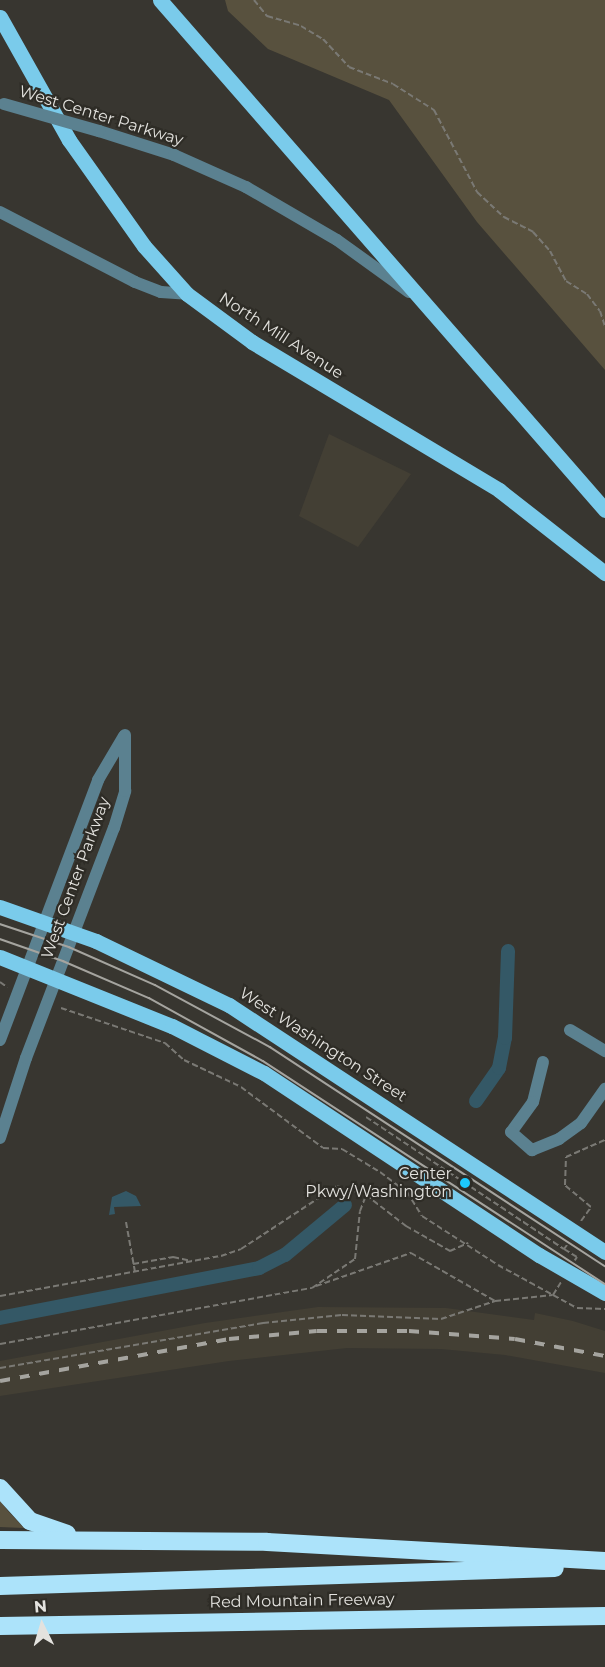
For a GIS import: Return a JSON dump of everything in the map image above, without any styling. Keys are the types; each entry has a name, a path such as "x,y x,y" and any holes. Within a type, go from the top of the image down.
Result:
{"highway":[{"path":"0,1488 19,1512 41,1527 59,1533 107,1538"},
{"path":"0,1540 107,1538 382,1547 605,1561"},
{"path":"0,1586 605,1568"},
{"name":"Red Mountain Freeway","path":"0,1626 605,1616"}],"main road":[{"path":"160,0 436,313 605,510"},
{"name":"North Mill Avenue","path":"0,17 69,140 144,246 188,294 252,342 499,490 603,567"},
{"name":"West Washington Street","path":"0,907 74,933 195,987 273,1032 605,1252"},
{"path":"0,957 172,1026 264,1073 539,1255 605,1293"}],"street":[{"name":"West Center Parkway","path":"2,103 99,130 174,155 271,200 337,240 436,313"},
{"path":"0,212 135,282 161,292 188,294"},
{"name":"West Center Parkway","path":"0,1040 98,780 125,735 125,791 0,1138"},
{"path":"570,1030 605,1052"},
{"path":"543,1062 533,1102 511,1132 532,1150 560,1139 581,1123 605,1089"}],"path":[{"path":"254,0 267,16 301,26 323,39 349,67 393,84 434,110 477,192 504,217 534,232 550,251 566,281 587,294 600,311 605,326"},
{"path":"0,982 7,987"},
{"path":"61,1008 165,1043 184,1060 241,1087 323,1148 342,1149 398,1184 422,1216 577,1308 605,1309"},
{"path":"366,1117 577,1257 575,1260"},
{"path":"580,1224 591,1207 565,1185 566,1157 605,1140"},
{"path":"0,1296 192,1261 241,1249 333,1188 341,1186 366,1196 406,1226 446,1249 457,1250 468,1243"},
{"path":"312,1288 355,1259 360,1211 366,1196"},
{"path":"126,1222 135,1272"},
{"path":"564,1249 567,1245"},
{"path":"0,1344 312,1288 411,1253 495,1301"},
{"path":"134,1264 176,1257 192,1261"},
{"path":"553,1295 563,1280"},
{"path":"0,1368 263,1323 342,1315 441,1319 495,1301 553,1295"}],"shaded area":[{"path":"225,0 605,0 605,370 477,222 389,100 268,49 228,11"},
{"path":"329,434 411,474 358,547 299,516"},
{"path":"318,1307 446,1308 534,1320 535,1313 573,1321 605,1331 605,1373 505,1355 441,1349 347,1348 229,1361 0,1396 0,1361 205,1323"},
{"path":"0,1501 8,1511 24,1528 0,1527"}],"water":[{"path":"126,1191 136,1196 141,1206 114,1207 115,1214 109,1215 112,1197"}],"waterway":[{"path":"476,1101 499,1068 505,1038 508,951"},
{"path":"0,1318 259,1268 285,1255 345,1205"}],"tram line":[{"path":"0,924 69,947 155,985 270,1047 605,1266"},
{"path":"0,939 63,961 149,998 263,1061 605,1284"}],"railway":[{"path":"0,1381 229,1339 317,1331 409,1331 515,1339 605,1356"}],"place":[{"name":"Center Pkwy/Washington","path":"465,1183"}]}
